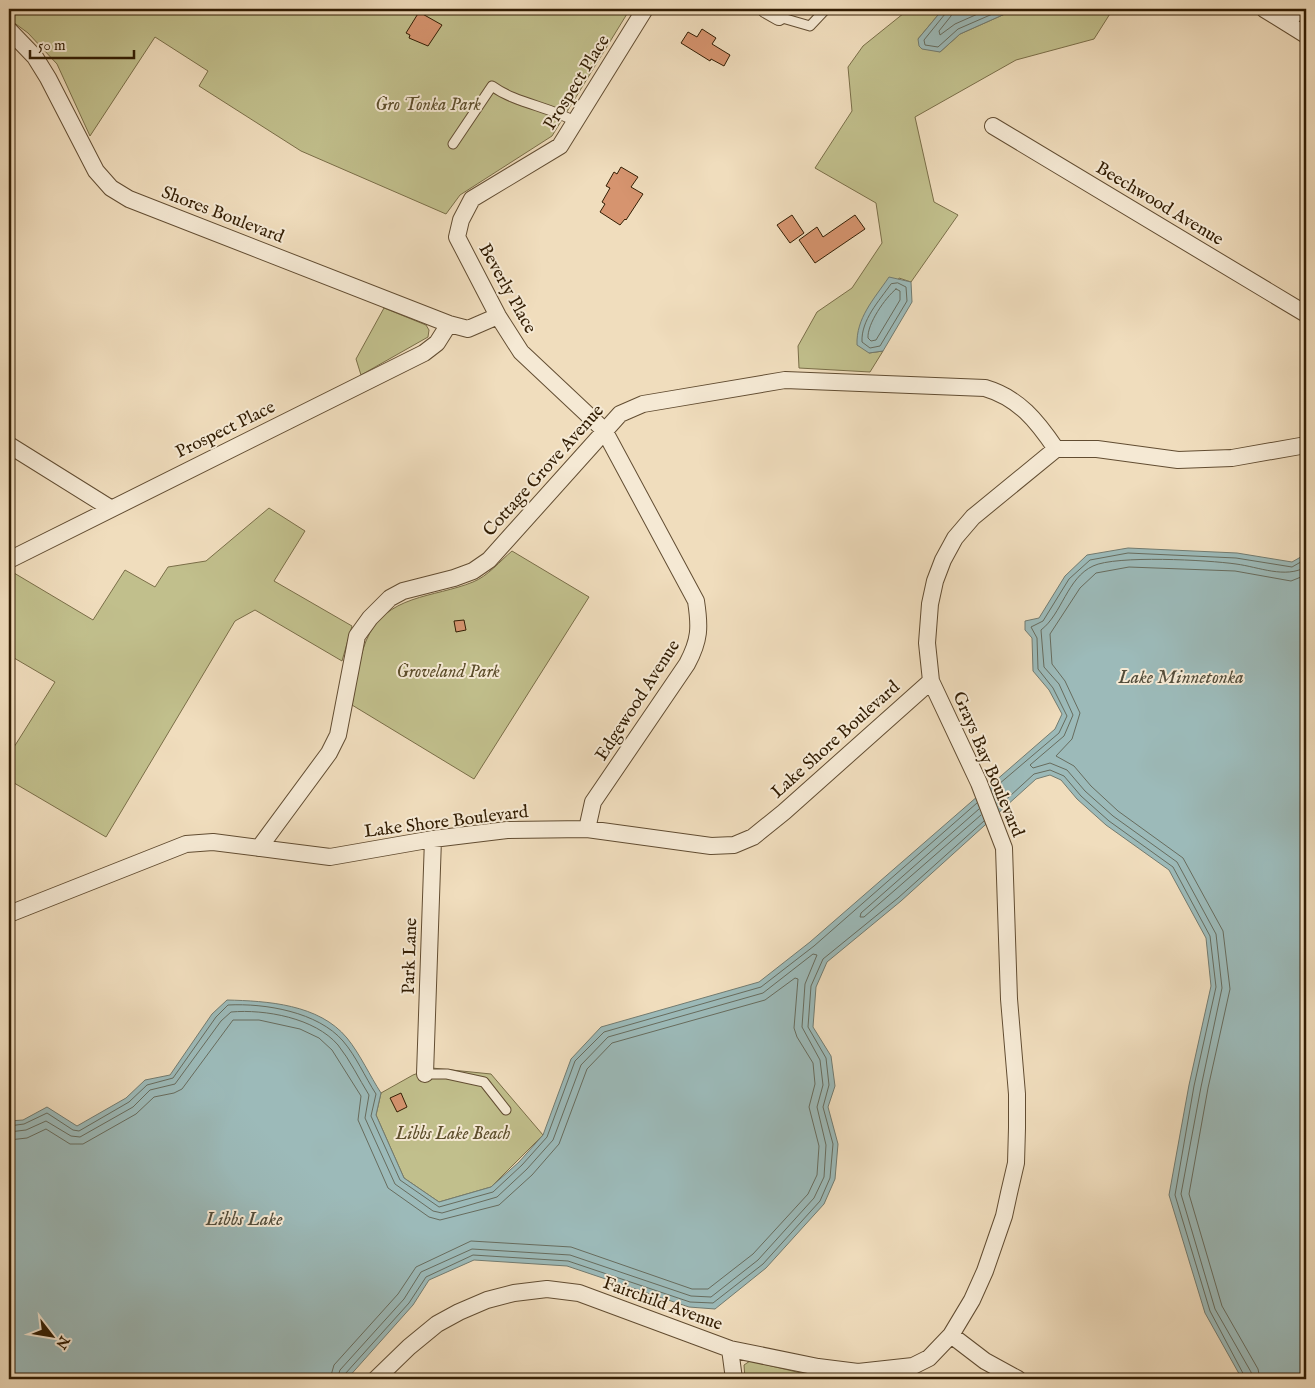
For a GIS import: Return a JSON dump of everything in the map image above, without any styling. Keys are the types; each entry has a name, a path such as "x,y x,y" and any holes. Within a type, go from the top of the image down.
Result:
{"street":[{"name":"Prospect Place","path":"460,220 472,199 560,146 645,9"},
{"path":"1264,9 1306,35"},
{"path":"1288,24 1298,9"},
{"name":"Shores Boulevard","path":"9,30 35,57 48,78 96,171 111,188 130,199 449,324 468,328 498,316"},
{"name":"Beechwood Avenue","path":"993,126 1306,314"},
{"name":"Beverly Place","path":"460,220 457,237 498,316 521,352 604,430"},
{"name":"Prospect Place","path":"9,560 424,353 437,343 449,324"},
{"name":"Cottage Grove Avenue","path":"259,848 329,753 338,735 357,636 370,618 390,598 403,590 454,578 473,571 489,560 620,414 643,404 785,380 970,387 999,392 1021,406 1037,420 1056,449"},
{"name":"Edgewood Avenue","path":"587,828 593,802 687,664 696,646 699,624 696,601 604,430"},
{"path":"9,444 110,508"},
{"path":"1056,449 1097,449 1178,460 1232,458 1306,445"},
{"name":"Grays Bay Boulevard","path":"951,1335 972,1300 985,1271 1004,1216 1016,1163 1017,1094 1009,999 1004,848 979,783 931,681 927,643 930,604 935,581 955,538 974,517 1056,449"},
{"name":"Lake Shore Boulevard","path":"9,914 186,844 213,842 330,856 433,839 507,830 587,828 711,846 734,845 753,837 784,812 931,681"},
{"name":"Park Lane","path":"424,1074 433,839"},
{"name":"Fairchild Avenue","path":"376,1379 409,1347 437,1324 459,1312 487,1300 514,1293 547,1289 579,1293 730,1349 837,1375 913,1366 929,1358 951,1335"},
{"path":"951,1335 985,1361 1018,1379"},
{"path":"730,1349 734,1379"}],"lane":[{"path":"772,13 810,26 826,9"},
{"path":"453,144 492,86 504,95 552,110 576,122"},
{"path":"424,1074 447,1074 484,1082 506,1110"}],"green space":[{"name":"Gro Tonka Park","path":"9,9 630,9 552,136 460,195 446,214 301,151 199,86 208,71 155,37 90,136 57,64 28,33 9,19"},
{"path":"909,9 943,9 918,39 940,52 960,34 1016,9 1113,9 1094,39 1016,60 915,117 934,202 958,215 911,282 899,278 869,353 883,351 870,372 799,368 798,346 817,312 852,288 882,243 876,203 815,168 852,111 848,67 863,46"},
{"path":"384,308 426,325 429,330 428,337 361,375 356,359"},
{"path":"269,508 305,531 274,581 352,626 342,661 255,610 235,621 106,837 9,780 9,755 55,682 9,655 9,570 93,620 125,570 155,587 168,567 206,561"},
{"name":"Groveland Park","path":"512,551 589,597 474,779 352,705 363,649 374,626 385,614 412,600 473,582 489,572"},
{"name":"Libbs Lake Beach","path":"432,1068 491,1074 543,1135 491,1187 439,1202 404,1178 376,1115 381,1093 413,1075"},
{"path":"750,1361 814,1376 817,1379 745,1379 744,1365"}],"water":[{"path":"943,9 1016,9 960,34 940,52 922,49 919,46 918,39"},
{"path":"889,277 911,282 912,302 883,351 869,353 857,345 859,326 867,309"},
{"path":"1128,548 1237,553 1292,562 1306,554 1306,1379 1242,1379 1205,1313 1169,1195 1189,1085 1211,986 1206,938 1169,870 1106,825 1077,799 1061,780 1050,775 1036,779 901,901 827,962 816,987 813,1027 831,1056 835,1086 828,1107 838,1144 835,1179 824,1204 766,1268 715,1309 689,1307 567,1266 474,1260 429,1280 413,1305 347,1379 9,1379 9,1121 23,1120 47,1107 77,1126 126,1098 145,1080 170,1075 212,1014 227,1000 275,1003 307,1011 322,1018 335,1027 352,1044 381,1093 376,1115 404,1178 439,1202 491,1187 519,1162 543,1135 571,1059 601,1027 759,982 810,942 1055,729 1062,714 1049,690 1033,671 1032,638 1025,630 1025,621 1039,618 1065,576 1087,555"}],"building":[{"path":"419,12 442,25 428,46 409,38 410,35 406,33"},
{"path":"702,29 716,38 712,44 730,55 724,66 711,59 710,61 681,43 688,32 697,37"},
{"path":"621,167 638,177 631,187 643,194 626,220 620,225 600,212 605,204 602,202 610,188 606,186 614,172 617,174"},
{"path":"792,215 804,233 790,243 777,225"},
{"path":"855,215 865,229 815,263 799,240 817,227 823,237"},
{"path":"464,620 466,630 456,632 454,621"},
{"path":"401,1093 407,1107 397,1112 390,1098"}],"water label":[{"name":"Lake Minnetonka","path":"1181,676"},
{"name":"Libbs Lake","path":"244,1218"}]}
